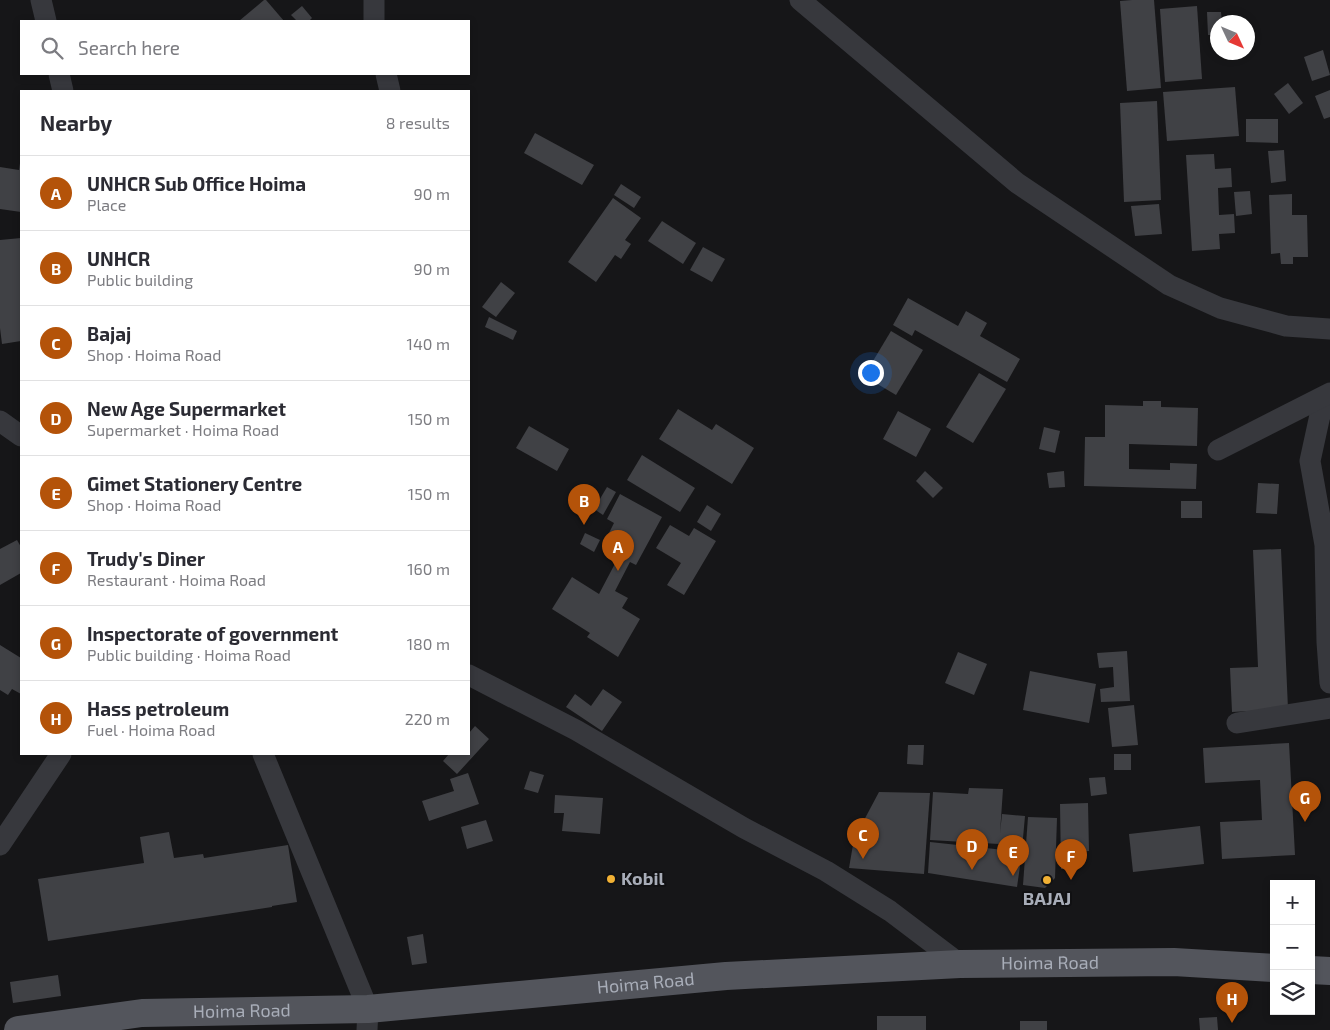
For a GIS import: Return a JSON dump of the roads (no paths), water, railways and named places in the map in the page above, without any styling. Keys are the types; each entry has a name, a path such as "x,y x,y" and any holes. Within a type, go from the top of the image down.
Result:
{"main road":[{"name":"Hoima Road","path":"18,1030 142,1013 367,1020 726,976 960,964 1174,962 1270,968"},
{"path":"1315,970 1330,971"}],"street":[{"path":"40,0 46,20"},
{"path":"374,0 374,20"},
{"path":"800,0 1018,183 1169,285 1220,308 1286,326 1330,329"},
{"path":"59,75 63,90"},
{"path":"386,75 390,90"},
{"path":"1218,450 1330,393"},
{"path":"1330,404 1320,415 1310,461 1325,545 1327,642 1330,683"},
{"path":"0,421 20,435"},
{"path":"470,676 576,730 744,828 826,872 890,911 960,964"},
{"path":"1236,723 1330,708"},
{"path":"0,845 60,755"},
{"path":"263,755 367,1020"}],"place":[{"name":"UNHCR","path":"584,525"},
{"name":"UNHCR Sub Office Hoima","path":"618,571"},
{"name":"Inspectorate of government","path":"1305,822"},
{"name":"Bajaj","path":"863,859"},
{"name":"New Age Supermarket","path":"972,870"},
{"name":"Gimet Stationery Centre","path":"1013,876"},
{"name":"Kobil","path":"611,879"},
{"name":"BAJAJ","path":"1047,880"},
{"name":"Trudy's Diner","path":"1071,880"},
{"name":"Hass petroleum","path":"1232,1023"}]}
